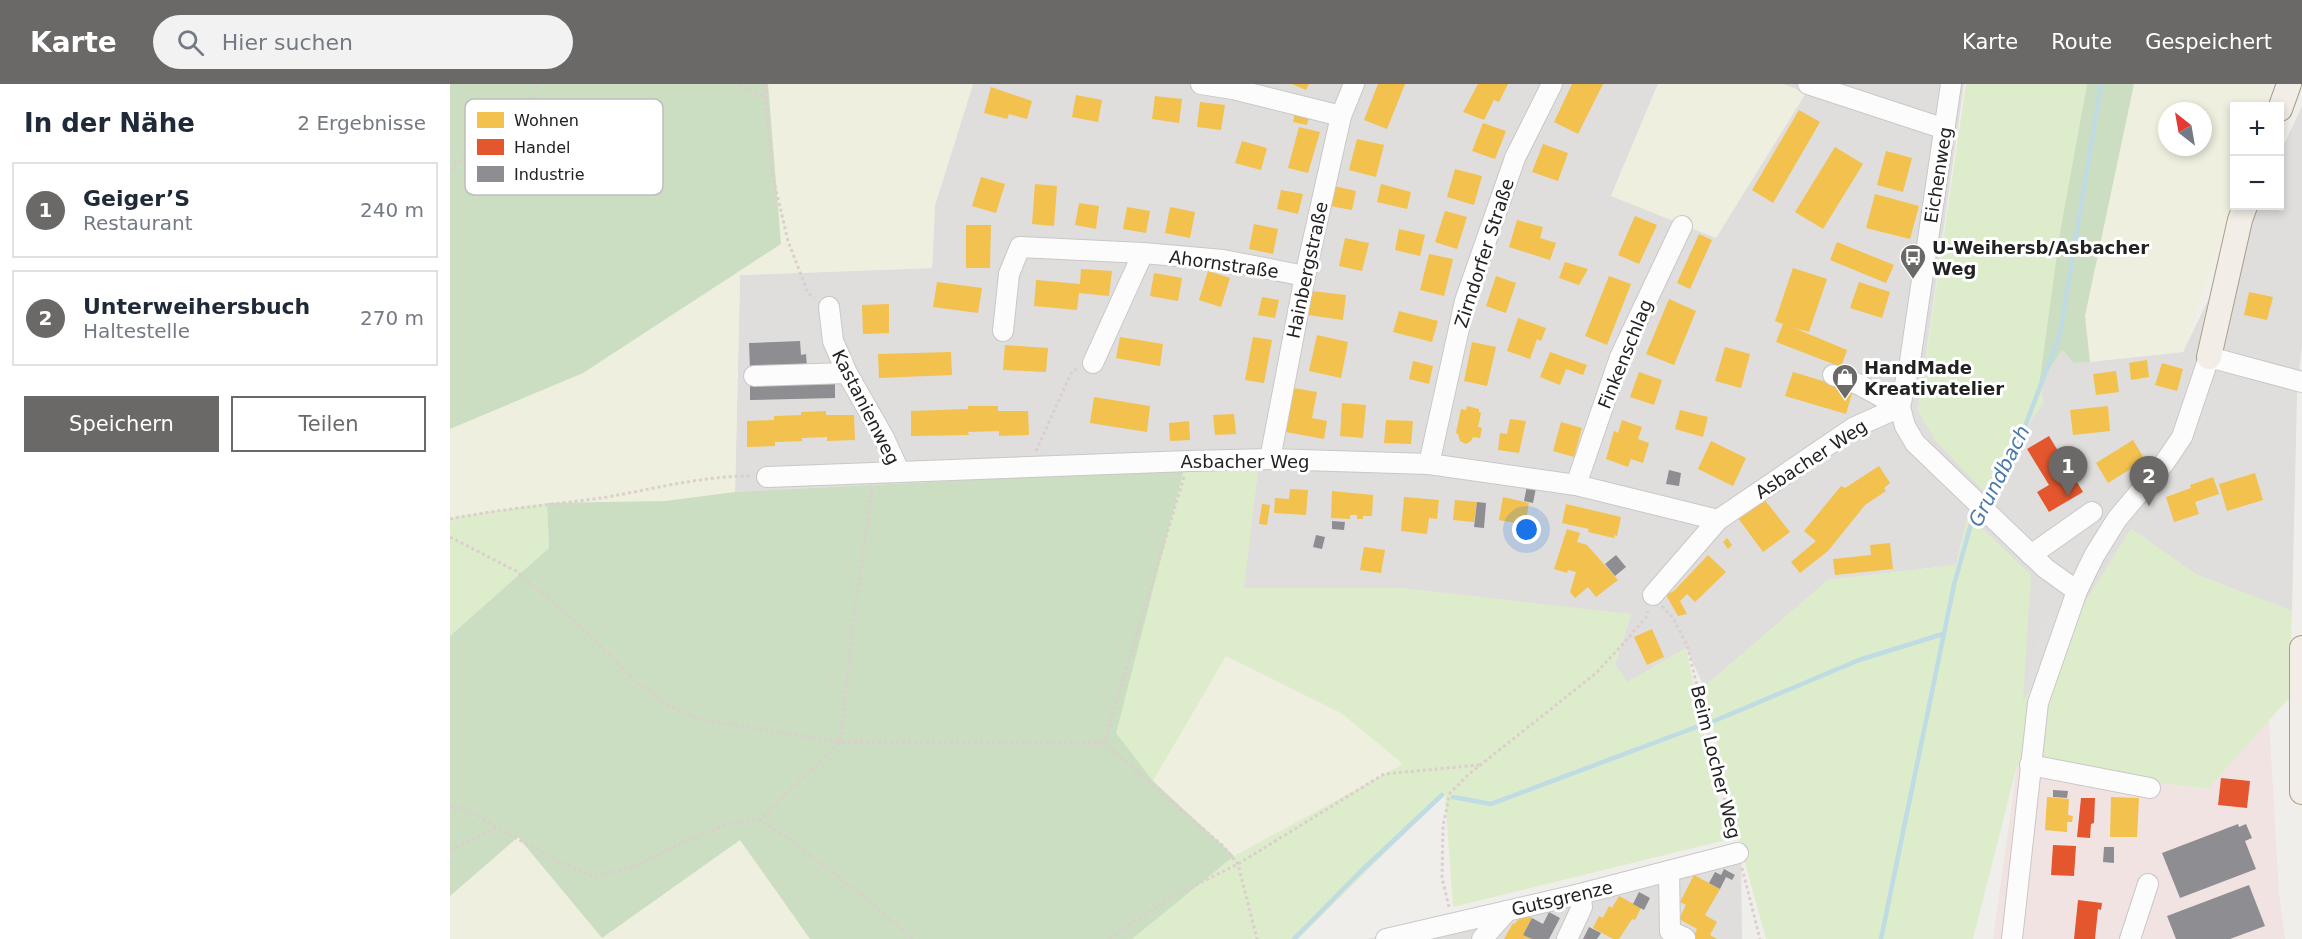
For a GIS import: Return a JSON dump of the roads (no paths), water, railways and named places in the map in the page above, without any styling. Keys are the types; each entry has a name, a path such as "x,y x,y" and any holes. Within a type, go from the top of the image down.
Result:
{"main road":[{"path":"2209,357 2244,210"},
{"path":"2302,648 2302,792"}],"street":[{"path":"1201,84 1233,89 1341,116"},
{"name":"Hainbergstraße","path":"1270,459 1305,276 1341,116 1354,84"},
{"name":"Zirndorfer Straße","path":"1429,464 1465,301 1515,158 1552,84"},
{"path":"1808,84 1945,129"},
{"name":"Eichenweg","path":"1900,407 1910,361 1951,84"},
{"name":"Finkenschlag","path":"1576,486 1620,357 1682,226"},
{"name":"Ahornstraße","path":"1003,331 1009,274 1020,247 1143,253 1223,260 1305,276"},
{"name":"Ahornstraße","path":"1094,363 1143,253"},
{"name":"Kastanienweg","path":"829,307 833,341 847,373 884,438 899,471"},
{"path":"2012,939 2038,703 2077,591 2094,556 2117,519 2165,462 2182,437 2209,357 2302,382"},
{"path":"754,376 847,373"},
{"path":"1833,375 1858,384 1900,407 1905,426 1916,443 2045,568 2077,591"},
{"name":"Asbacher Weg","path":"1653,595 1718,520 1853,428 1900,407"},
{"name":"Asbacher Weg","path":"767,477 1189,460 1270,459 1429,464 1576,486 1718,520"},
{"path":"2031,555 2092,512"},
{"path":"2030,765 2150,788"},
{"name":"Gutsgrenze","path":"1386,939 1580,894 1738,853"},
{"path":"1669,871 1670,931 1685,938"},
{"path":"2130,939 2148,884"},
{"path":"1567,939 1582,907 1580,894"},
{"path":"1482,939 1507,911"}],"waterway":[{"name":"Grundbach","path":"1983,502 2024,429 2060,334 2101,84"},
{"name":"Grundbach","path":"1881,939 1954,585 1971,524 1978,512"},
{"path":"1714,721 1859,660 1943,634"},
{"path":"1453,797 1491,804 1699,726"},
{"path":"1294,939 1359,873 1442,795"}],"place":[{"name":"U-Weihersb/Asbacher Weg","path":"1913,280"},
{"name":"HandMade Kreativatelier","path":"1845,400"},
{"name":"Geiger’S","path":"2068,496"},
{"name":"Unterweihersbuch","path":"2149,506"}]}
